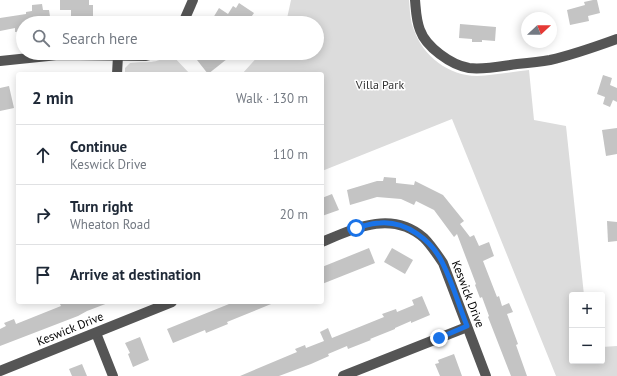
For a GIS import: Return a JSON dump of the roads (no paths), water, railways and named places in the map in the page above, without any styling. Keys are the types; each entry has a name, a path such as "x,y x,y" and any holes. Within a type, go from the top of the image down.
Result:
{"street":[{"path":"186,16 193,0"},
{"path":"415,0 420,31 435,50 454,64 469,68 494,67 550,60 588,50 617,39"},
{"path":"0,61 16,59"},
{"path":"117,72 118,60"},
{"name":"Keswick Drive","path":"324,241 356,228 381,223 402,226 423,238 433,248 443,263 486,376"},
{"name":"Keswick Drive","path":"0,371 167,304"},
{"path":"343,376 467,326"},
{"path":"96,332 113,376"}],"park label":[{"name":"Villa Park","path":"380,85"}]}
